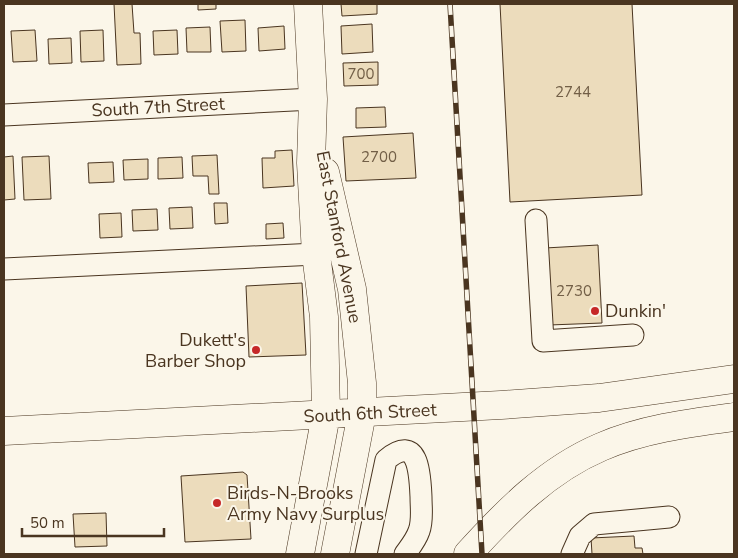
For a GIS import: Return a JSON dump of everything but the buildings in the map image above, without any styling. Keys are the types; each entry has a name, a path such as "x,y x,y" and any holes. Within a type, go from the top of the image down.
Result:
{"main road":[{"name":"East Stanford Avenue","path":"300,554 326,415 324,317 316,254 311,163 313,98 308,4"},
{"name":"East Stanford Avenue","path":"313,98 328,192 346,256 359,339 362,413 335,554"},
{"name":"South 6th Street","path":"4,431 326,415 599,398 734,379"},
{"path":"468,554 526,495 561,468 600,447 639,434 734,416"}],"street":[{"name":"South 7th Street","path":"4,115 313,98"},
{"path":"536,220 543,341 633,335"},
{"path":"4,269 316,254"},
{"path":"366,554 386,460 393,454 406,452 416,458 420,468 421,517 420,530 405,554"},
{"path":"572,554 580,536 594,524 669,517"}],"railway":[{"path":"450,4 482,554"}],"place":[{"name":"Dunkin'","path":"595,311"},
{"name":"Dukett's Barber Shop","path":"256,350"},
{"name":"Birds-N-Brooks Army Navy Surplus","path":"217,503"}]}
